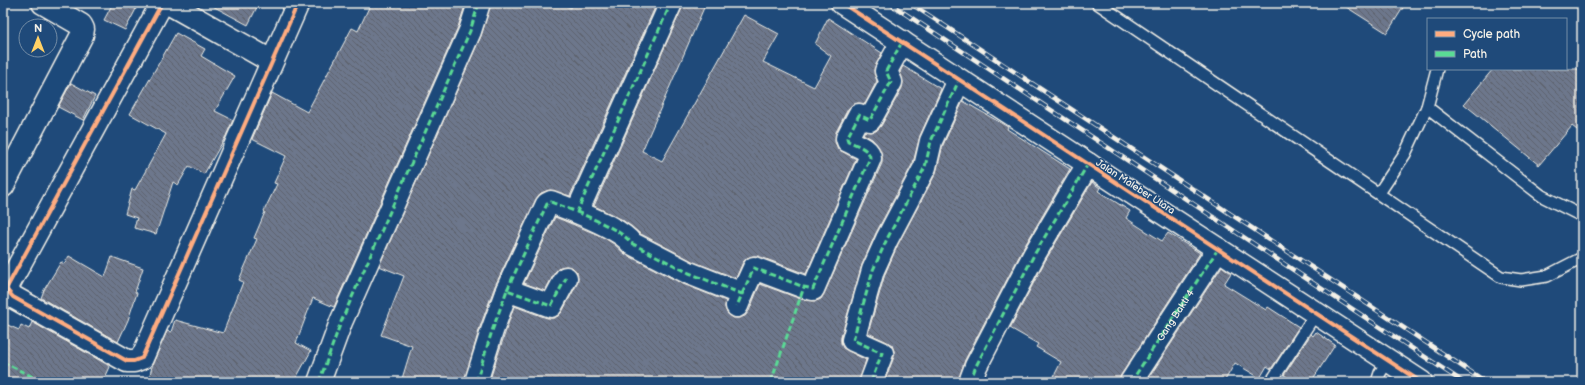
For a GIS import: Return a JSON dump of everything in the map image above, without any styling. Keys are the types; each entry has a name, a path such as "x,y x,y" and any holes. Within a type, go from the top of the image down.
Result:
{"street":[{"path":"3,186 82,35 83,29 81,24 44,3"},
{"path":"162,3 6,289 13,297 127,361 134,361 142,358 271,61 298,3"},
{"path":"168,3 271,61"},
{"path":"319,382 342,322 470,31 479,3"},
{"path":"577,212 671,3"},
{"name":"Jalan Maleber Utara","path":"842,3 1316,313 1415,380"},
{"path":"476,382 507,290 547,204 551,202 600,223 628,238 631,243 740,300 754,268 813,289 870,158 870,154 867,151 848,141 847,138 859,115 870,120 891,82 886,71 902,42"},
{"path":"871,382 882,353 853,340 873,270 887,239 924,167 931,141 959,80"},
{"path":"970,382 979,360 1034,255 1088,164"},
{"name":"Gang Bakti 4","path":"1131,382 1218,249"},
{"path":"507,290 552,306 566,278"}],"lane":[{"path":"1097,3 1501,277 1521,280 1548,276 1582,258"},
{"path":"1379,193 1404,154 1427,107 1438,70"},
{"path":"1427,107 1542,196 1582,216"},
{"path":"1271,382 1316,313"},
{"path":"1377,382 1380,373 1388,361"}],"building":[{"path":"113,3 125,3 136,9 125,30 104,20"},
{"path":"207,3 259,3 248,25"},
{"path":"371,3 466,3 458,27 334,307 313,298 296,343 311,351 294,382 148,382 153,363 167,331 171,332 175,320 223,333 243,282 239,280 257,239 254,238 265,212 264,211 277,184 274,183 286,156 252,139 272,93 307,112 352,28 358,31"},
{"path":"491,3 560,3 571,8 573,3 657,3 570,196 550,190 541,193 536,199 495,286 480,327 464,382 401,382 412,346 381,335 404,276 379,266 481,36"},
{"path":"683,3 706,3 642,151 662,161 744,15 779,34 763,62 814,87 831,56 815,44 828,18 882,53 874,70 877,81 865,104 858,103 852,105 848,109 836,132 835,142 838,149 856,159 806,274 758,256 753,256 747,258 743,262 736,278 694,262 639,233 621,219 594,206"},
{"path":"1340,3 1406,3 1387,33"},
{"path":"176,33 205,49 201,56 235,76 215,111 233,120 226,136 204,174 189,166 178,185 173,182 156,234 134,228 137,218 125,214 132,189 135,190 166,134 130,114"},
{"path":"903,66 941,89 920,136 913,163 876,233 862,265 841,337 843,348 866,360 859,382 489,382 514,306 547,318 553,318 562,312 577,284 577,272 572,267 566,266 560,267 555,272 545,291 524,283 555,217 601,236 614,244 625,254 683,284 726,301 725,307 727,313 733,318 745,316 749,311 760,284 801,299 816,301 821,299 882,163 882,156 878,146 872,139 863,134 865,131 876,131 881,126 902,88 903,82 900,72"},
{"path":"1582,69 1582,134 1572,126 1539,165 1464,104 1492,70"},
{"path":"71,83 95,96 83,120 58,107"},
{"path":"963,101 1008,127 1007,129 1070,169 1023,249 965,360 958,382 884,382 894,357 894,351 892,345 868,333 885,274 898,244 936,173 943,145"},
{"path":"1092,182 1100,188 1098,191 1130,211 1126,218 1141,228 1162,241 1168,233 1200,253 1121,375 1119,382 1066,382 1054,376 1061,362 1036,347 1038,344 1010,328 1045,261"},
{"path":"69,256 105,277 112,257 143,268 128,320 118,342 41,298 44,290 61,262 64,264"},
{"path":"1222,266 1231,273 1224,284 1266,310 1268,307 1299,327 1271,369 1267,366 1260,378 1235,363 1224,382 1146,382"},
{"path":"32,322 108,365 110,367 103,382 3,382 3,323 19,330 21,325 29,329"},
{"path":"1316,332 1335,345 1311,382 1296,382 1284,375 1311,334 1313,336"}],"railway":[{"path":"889,3 1463,382"},
{"path":"910,3 1486,382"}],"marked path":[{"path":"319,382 341,322 470,31 479,3"},
{"path":"507,290 547,204 551,202 577,212 671,3"},
{"path":"742,294 754,268 813,289 870,158 868,152 848,141 847,138 859,115 870,120 891,82 886,71 902,42"},
{"path":"871,382 882,353 853,340 873,270 887,239 925,167 931,141 959,80"},
{"path":"970,382 976,366 1034,255 1088,164"},
{"path":"577,212 598,221 621,234 631,243 689,273 742,294 737,306"},
{"path":"1131,382 1218,249"},
{"path":"476,382 507,290 551,306 566,278"},
{"path":"771,382 804,287"},
{"path":"3,362 43,382"}],"cycle path":[{"path":"162,3 6,289 13,297 127,361 134,361 142,358 298,3"},
{"path":"842,3 1421,382"}]}
